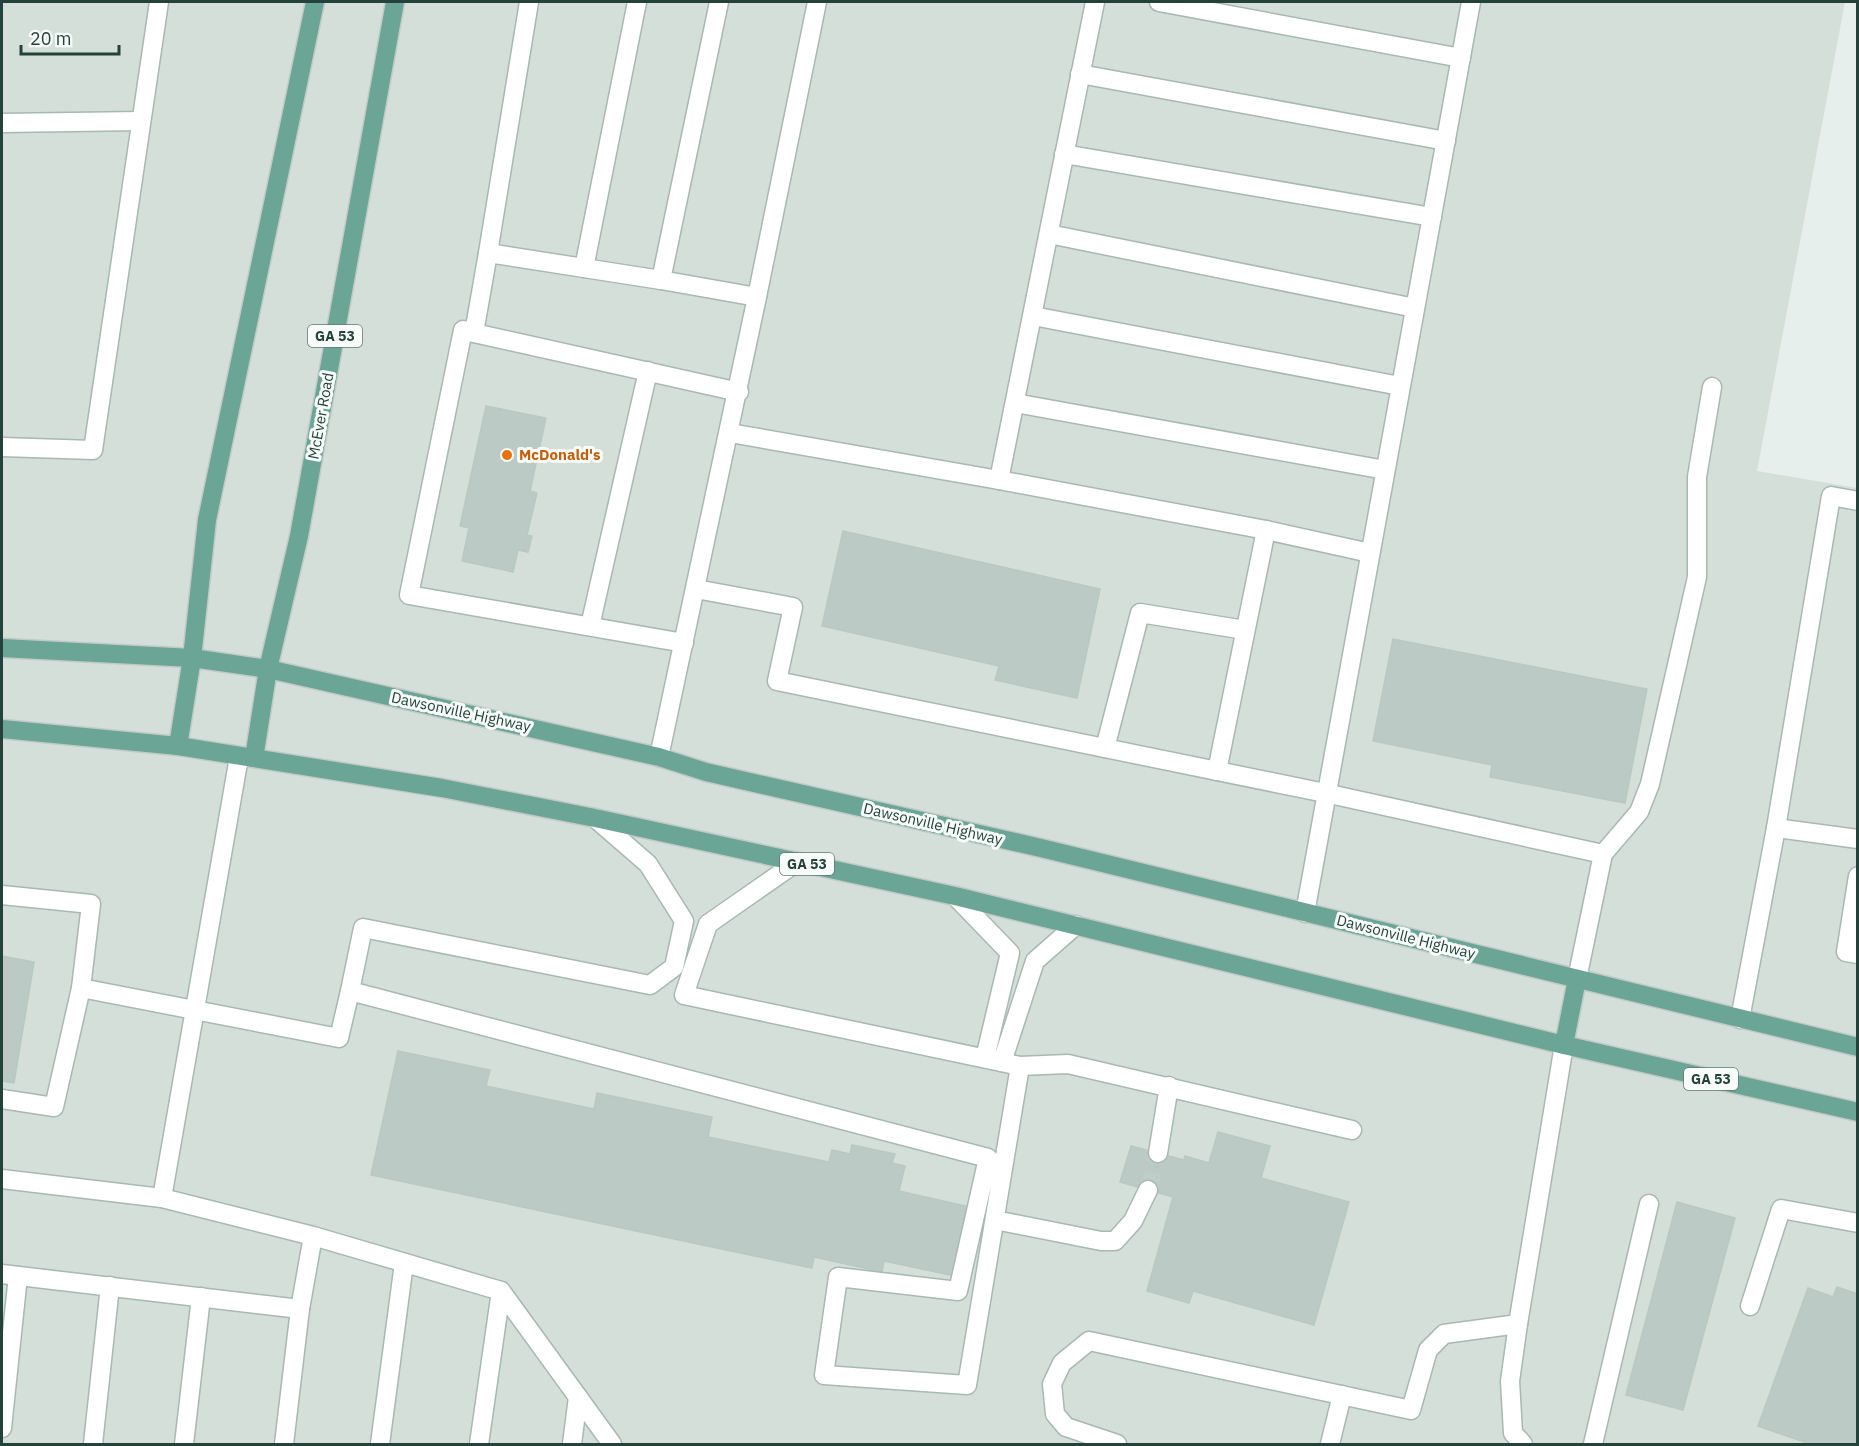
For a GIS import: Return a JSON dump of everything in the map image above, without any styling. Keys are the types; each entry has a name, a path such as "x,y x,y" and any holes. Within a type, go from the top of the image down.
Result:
{"main road":[{"path":"2,729 178,746 192,658 207,520 315,2"},
{"name":"McEver Road","path":"247,757 299,536 395,2"},
{"name":"Dawsonville Highway","path":"2,648 192,658 268,669 659,757 705,772 1041,848 1857,1047"},
{"name":"GA 53","path":"178,746 442,788 595,818 955,896 1564,1045 1857,1112"},
{"path":"1564,1045 1577,979"}],"lane":[{"path":"2,447 93,450 159,2"},
{"path":"474,333 529,2"},
{"path":"584,268 637,2"},
{"path":"661,280 719,2"},
{"path":"659,757 739,392 817,2"},
{"path":"999,480 1095,2"},
{"path":"1159,2 1461,58"},
{"path":"1305,913 1325,793 1471,2"},
{"path":"1080,74 1446,141"},
{"path":"2,123 141,122"},
{"path":"1064,154 1431,217"},
{"path":"1049,234 1415,308"},
{"path":"488,253 757,297"},
{"path":"1033,316 1400,386"},
{"path":"684,643 409,595 463,330 739,392"},
{"path":"590,627 648,371"},
{"path":"1577,979 1603,854 1639,812 1650,784 1697,577 1698,477 1712,387"},
{"path":"1015,403 1385,470"},
{"path":"730,433 1266,530 1370,553"},
{"path":"1740,1019 1776,828 1831,496 1857,501"},
{"path":"1217,771 1266,530"},
{"path":"696,589 793,607 777,681 1325,793 1603,854"},
{"path":"1105,748 1140,614 1245,630"},
{"path":"162,1198 196,1008 247,757"},
{"path":"81,988 196,1008 339,1038 363,928 650,985 674,966 684,921 648,864 595,818"},
{"path":"1776,828 1857,839"},
{"path":"797,862 708,924 684,995 1020,1066 1068,1064 1352,1130"},
{"path":"1857,876 1846,952 1857,954"},
{"path":"2,895 91,904 81,988 54,1107 2,1099"},
{"path":"955,896 1010,953 993,1060"},
{"path":"993,1060 1035,961 1076,926"},
{"path":"350,991 988,1158 958,1291 838,1277 824,1375 967,1385 1020,1066"},
{"path":"1523,1444 1513,1433 1510,1391 1518,1324 1564,1045"},
{"path":"1158,1153 1168,1086"},
{"path":"2,1179 162,1198 313,1236 501,1291 612,1444"},
{"path":"995,1220 1101,1240 1115,1240 1133,1221 1148,1190"},
{"path":"1593,1444 1649,1204"},
{"path":"1750,1306 1781,1209 1857,1223"},
{"path":"284,1444 300,1309 313,1236"},
{"path":"380,1444 404,1263"},
{"path":"2,1428 10,1275 300,1309"},
{"path":"93,1444 110,1286"},
{"path":"479,1444 501,1291"},
{"path":"184,1444 201,1297"},
{"path":"1117,1444 1066,1427 1055,1414 1052,1384 1062,1363 1089,1341 1411,1410 1428,1350 1444,1334 1518,1324"},
{"path":"1330,1444 1342,1395"},
{"path":"572,1444 578,1397"}],"shaded area":[{"path":"2,2 1845,2 1757,471 1857,488 1857,1444 2,1444"}],"building":[{"name":"McDonald's","path":"486,406 546,418 530,491 537,493 527,535 532,536 528,552 518,550 513,572 462,561 469,528 460,526"},
{"path":"843,531 1100,589 1077,698 995,680 999,666 822,626"},
{"path":"1393,639 1647,689 1625,803 1490,777 1492,765 1373,741"},
{"path":"2,956 34,962 14,1083 2,1081"},
{"path":"398,1051 490,1070 486,1086 594,1109 597,1093 712,1117 708,1137 829,1162 832,1150 850,1154 852,1145 895,1154 892,1163 905,1166 899,1191 970,1207 955,1276 884,1261 882,1272 814,1257 812,1268 371,1175"},
{"path":"1218,1132 1270,1146 1261,1178 1349,1202 1314,1325 1193,1291 1189,1303 1147,1291 1173,1197 1120,1182 1131,1146 1184,1160 1185,1156 1209,1163"},
{"path":"1677,1202 1735,1218 1683,1410 1626,1395"},
{"path":"1837,1287 1858,1294 1858,1444 1810,1444 1758,1426 1808,1288 1833,1297"}],"tunnel":[{"path":"1148,1190 1158,1153"}],"place":[{"name":"McDonald's","path":"507,455"}]}
